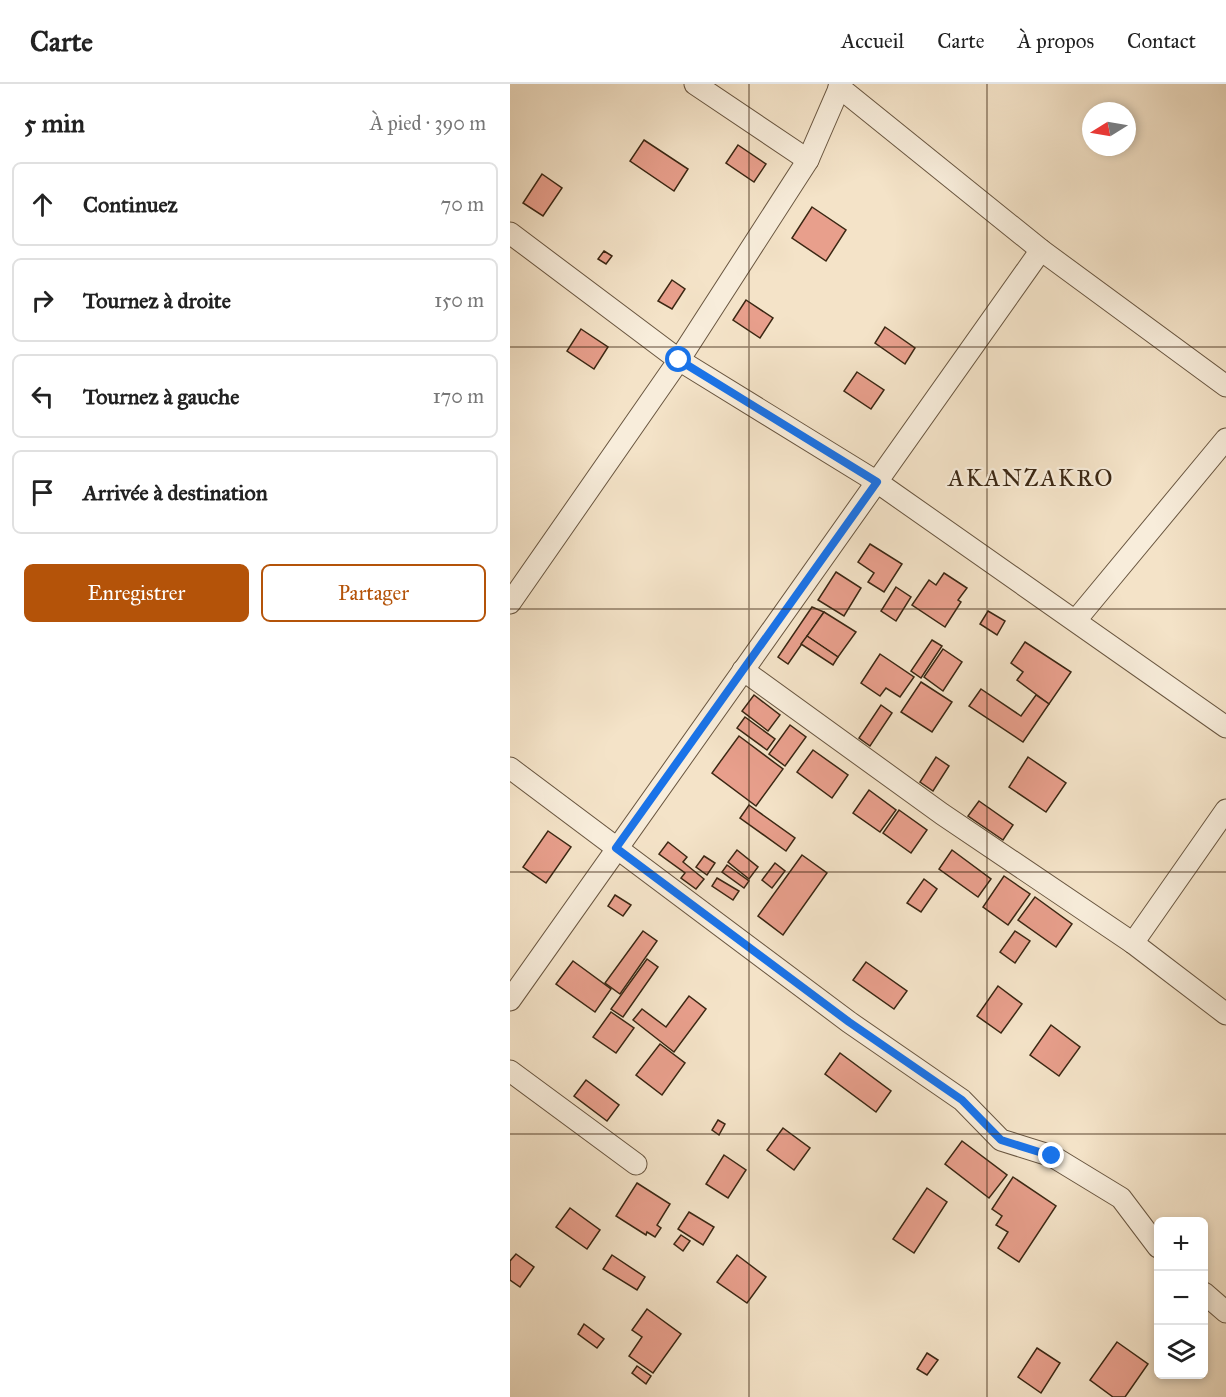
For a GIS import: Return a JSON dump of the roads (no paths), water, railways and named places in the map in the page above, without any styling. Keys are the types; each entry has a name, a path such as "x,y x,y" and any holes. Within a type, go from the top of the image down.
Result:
{"street":[{"path":"695,84 808,160"},
{"path":"510,603 679,360 808,160 840,85 1041,250 1226,386"},
{"path":"510,233 679,360 877,482 1226,727"},
{"path":"510,1000 1041,250"},
{"path":"1076,620 1226,439"},
{"path":"743,670 942,814 1133,943 1226,1014"},
{"path":"510,768 849,1022 962,1100 1001,1140 1052,1156 1120,1198 1154,1241"},
{"path":"1133,943 1226,810"},
{"path":"510,1071 636,1164"},
{"path":"1208,1297 1226,1311"}],"district":[{"name":"AKANZAKRO","path":"1031,478"}]}
